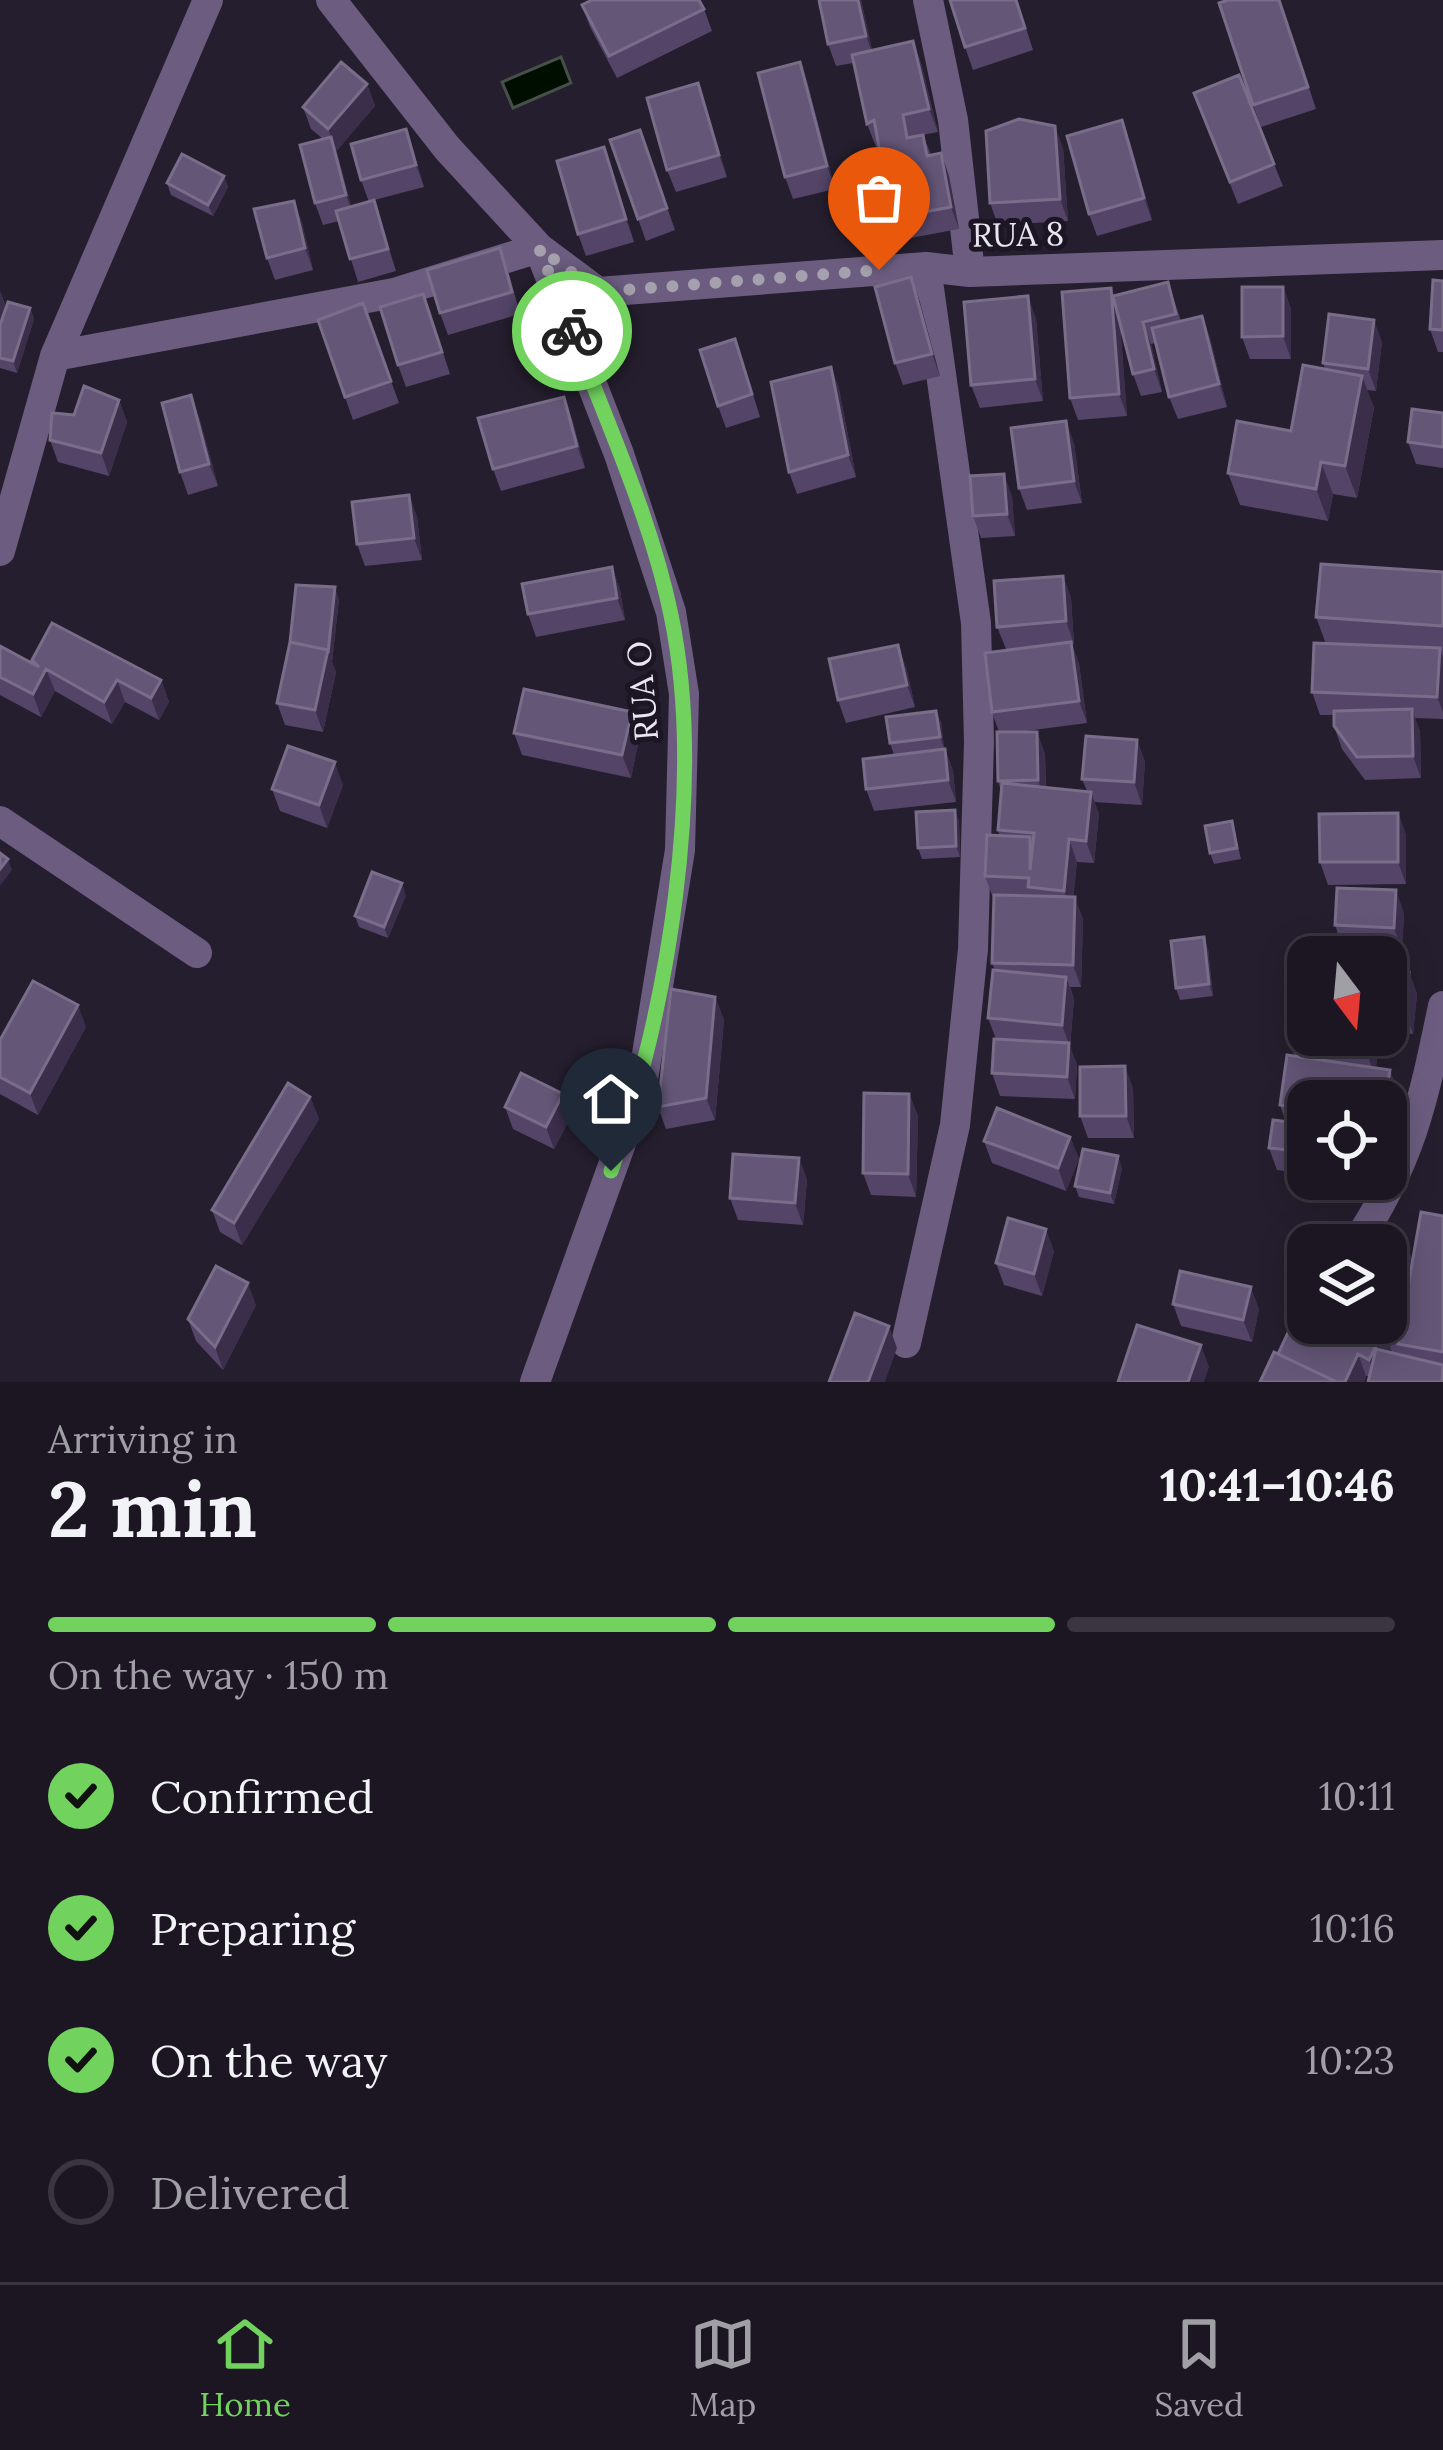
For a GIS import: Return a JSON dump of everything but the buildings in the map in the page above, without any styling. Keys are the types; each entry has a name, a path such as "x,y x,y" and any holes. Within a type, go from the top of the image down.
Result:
{"street":[{"path":"0,551 55,356 208,0"},
{"name":"RUA O","path":"331,0 447,148 539,248 620,454 671,612 684,694 680,850 642,1084 535,1382"},
{"path":"928,0 953,120 970,272"},
{"path":"55,356 394,293 539,248"},
{"name":"RUA 8","path":"539,248 598,292 926,267 970,272 1443,255"},
{"path":"906,1343 955,1125 973,949 979,742 976,623 926,267"},
{"path":"0,821 197,953"},
{"path":"1369,1224 1418,1128 1443,1006"}],"shaded area":[{"path":"561,57 571,83 513,108 502,82"}],"way so far":[{"path":"572,331 539,248 598,292 879,270"}],"route":[{"path":"572,331 620,454 671,612 684,694 680,850 642,1084 611,1171"}]}
